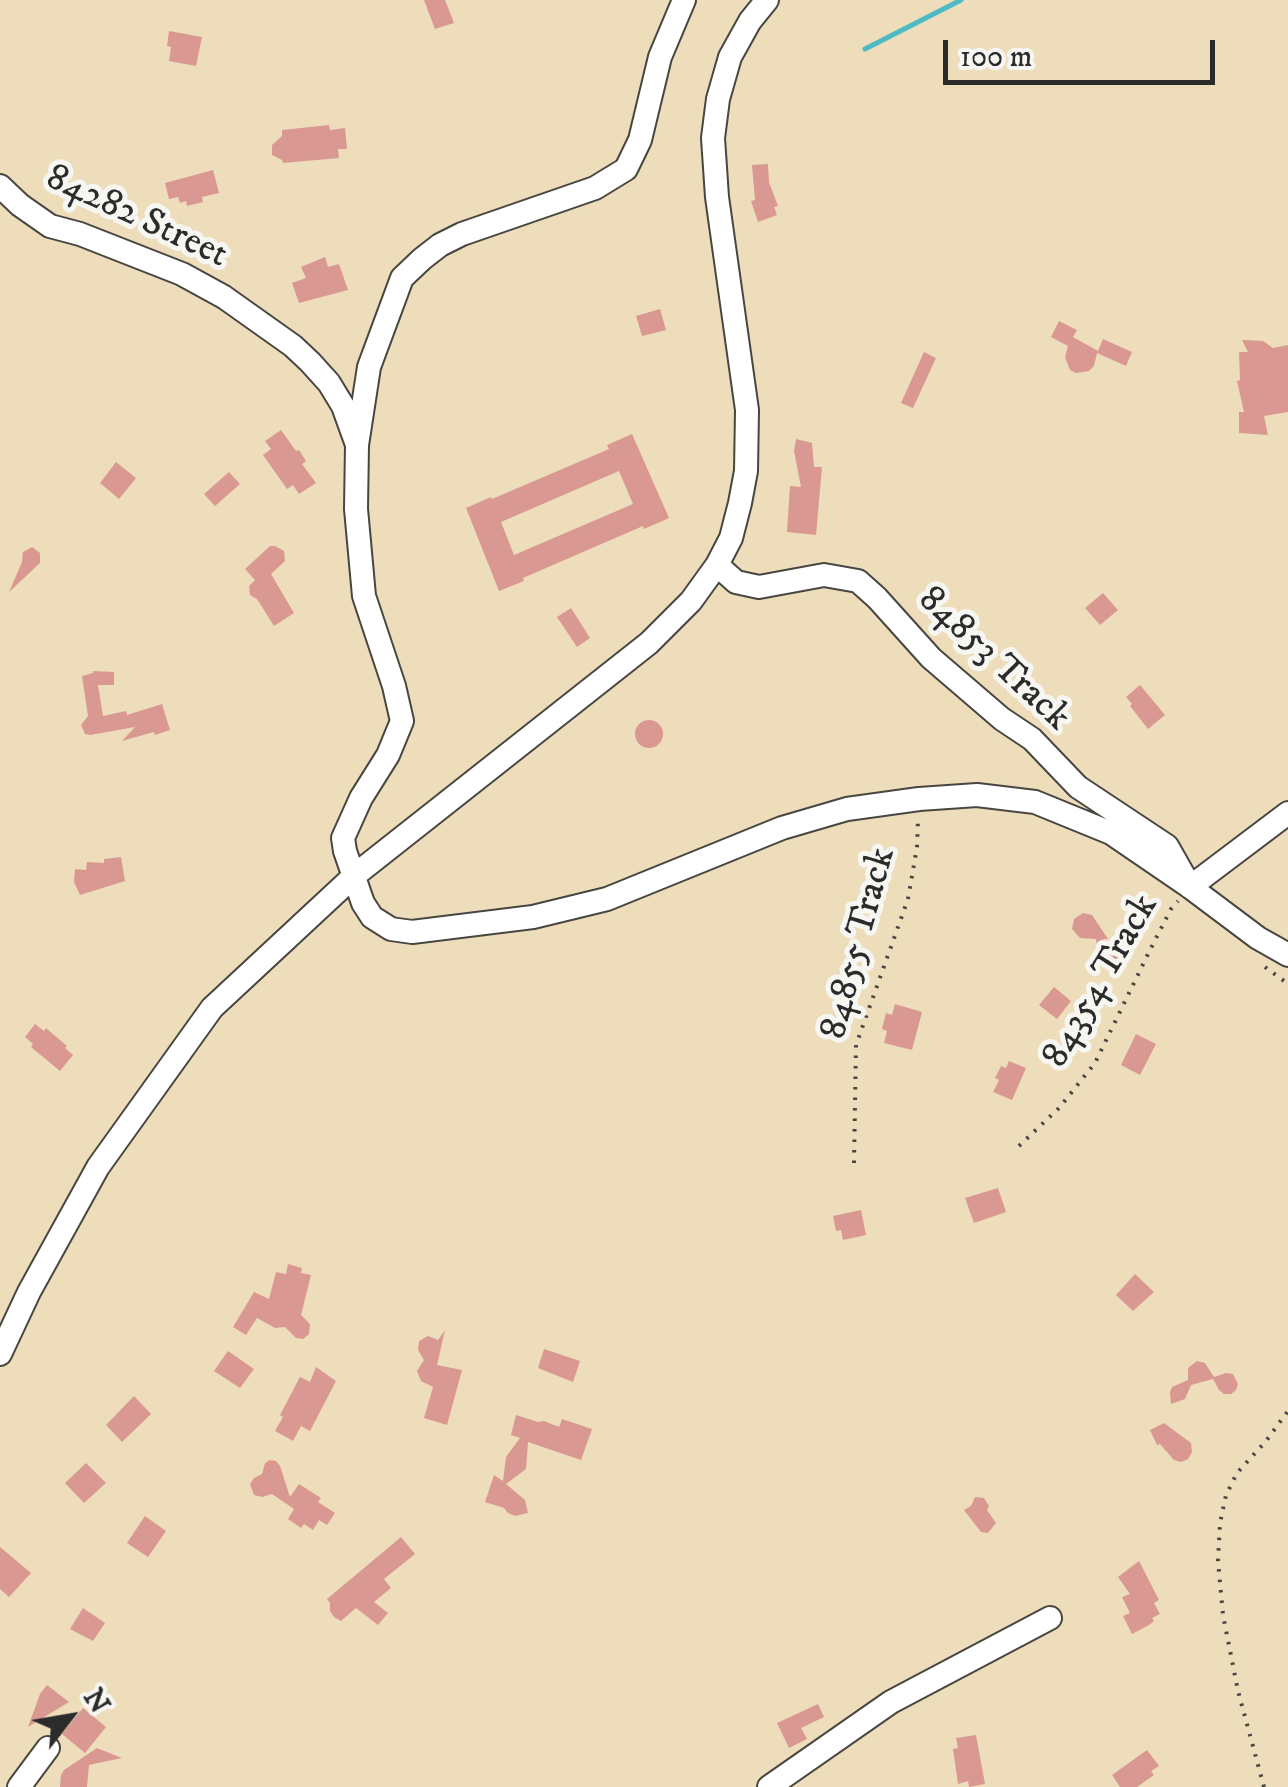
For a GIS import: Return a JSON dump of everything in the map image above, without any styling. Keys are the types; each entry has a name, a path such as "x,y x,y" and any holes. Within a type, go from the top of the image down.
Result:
{"street":[{"path":"372,917 363,902 343,838 402,722 364,596 356,509 357,445 368,368 402,278 440,245 595,188 626,169 640,140 660,58 684,0"},
{"path":"0,1354 98,1166 212,1008 355,874 649,642 691,601 717,565 740,503 746,471 747,410 717,198 713,138 718,99 730,57 766,0"},
{"name":"84282 Street","path":"0,186 20,206 50,226 182,274 210,288 293,346 336,394 357,445"},
{"name":"84853 Track","path":"717,565 736,582 759,586 824,575 858,581 931,658 1002,719 1032,739 1078,787 1168,846 1190,887"},
{"path":"320,907 372,917 391,929 412,932 533,918 607,899 782,828 847,809 978,795 1035,802 1111,833 1258,938 1288,955"},
{"path":"1190,887 1288,813"},
{"path":"770,1787 891,1702 1050,1618"},
{"path":"19,1787 48,1748"}],"path":[{"name":"84855 Track","path":"854,1164 856,1045 908,899 917,848 919,799"},
{"name":"84354 Track","path":"1019,1146 1059,1108 1096,1063 1171,909 1190,887"},
{"path":"1264,1787 1238,1691 1223,1615 1218,1562 1220,1523 1226,1495 1237,1473 1288,1411"}],"building":[{"path":"424,0 445,0 454,23 435,29"},
{"path":"169,31 202,37 196,66 169,61"},
{"path":"329,125 330,130 345,128 347,149 338,149 339,158 283,163 272,155 272,145 282,136 282,130"},
{"path":"768,164 777,215 758,222 751,201 755,200 752,165"},
{"path":"213,170 219,193 187,206 178,197 169,199 165,183"},
{"path":"325,257 328,267 339,264 348,290 299,303 292,283 306,278 301,267"},
{"path":"660,309 666,330 642,336 636,316"},
{"path":"1059,321 1077,330 1073,337 1098,351 1103,339 1132,352 1126,366 1097,353 1089,371 1070,370 1065,357 1068,346 1051,337"},
{"path":"1242,340 1263,341 1273,348 1288,345 1288,412 1264,416 1268,435 1239,433 1239,412 1244,412 1237,381 1239,352 1248,352"},
{"path":"924,352 936,358 913,408 901,403"},
{"path":"281,430 299,450 306,461 302,464 316,483 299,494 293,485 287,489 263,455 271,449 265,441"},
{"path":"632,434 669,518 499,591 466,508 609,449 607,445","holes":["619,471 633,504 514,555 501,522"]},
{"path":"796,439 812,443 814,467 822,467 816,535 787,532 790,486 801,487 794,451"},
{"path":"116,462 136,478 119,499 100,483"},
{"path":"229,472 240,484 215,506 204,494"},
{"path":"270,546 284,551 285,561 271,574 294,613 274,626 257,599 250,595 249,586 255,580 245,569"},
{"path":"32,547 40,553 40,563 9,592 23,552"},
{"path":"1103,593 1118,610 1100,625 1085,608"},
{"path":"571,608 590,638 577,647 557,617"},
{"path":"93,671 114,672 114,685 98,685 103,716 126,711 127,715 162,704 170,730 122,741 135,727 85,734 81,725 88,716 82,676"},
{"path":"1140,685 1165,715 1148,729 1126,697"},
{"path":"649,720 659,724 663,734 659,744 649,748 639,744 635,734 639,724"},
{"path":"121,857 125,881 80,895 74,882 75,869 86,870 87,862 104,863 104,859"},
{"path":"1083,913 1092,915 1108,939 1102,939 1119,946 1119,957 1109,964 1099,959 1096,939 1080,938 1072,929 1074,919"},
{"path":"1054,987 1071,1001 1057,1019 1039,1005"},
{"path":"895,1004 922,1012 912,1050 884,1043 886,1013 892,1015"},
{"path":"35,1024 44,1031 46,1028 73,1055 60,1071 25,1037"},
{"path":"1136,1034 1156,1044 1140,1075 1121,1065"},
{"path":"1009,1061 1026,1068 1012,1100 993,1092 1001,1066 1006,1068"},
{"path":"998,1188 1006,1212 974,1223 965,1198"},
{"path":"861,1210 866,1235 843,1240 833,1216"},
{"path":"288,1264 311,1275 301,1315 310,1324 309,1334 303,1339 296,1338 285,1327 275,1328 257,1318 246,1335 233,1327 254,1292 269,1299 276,1272 286,1274"},
{"path":"1135,1274 1154,1292 1133,1311 1116,1295"},
{"path":"445,1330 437,1365 462,1370 447,1425 424,1418 433,1387 421,1381 417,1371 424,1360 418,1350 419,1341 428,1336 438,1340"},
{"path":"544,1349 580,1361 573,1382 538,1368"},
{"path":"228,1351 254,1369 240,1388 214,1371"},
{"path":"1197,1361 1205,1363 1214,1377 1233,1374 1238,1384 1236,1390 1224,1394 1213,1379 1191,1385 1185,1399 1171,1404 1172,1387 1188,1380 1188,1368"},
{"path":"316,1367 336,1381 310,1431 301,1426 293,1441 275,1431 300,1377 310,1382"},
{"path":"134,1396 151,1414 122,1442 106,1425"},
{"path":"516,1415 559,1427 562,1419 592,1429 581,1460 528,1442 526,1469 506,1484 525,1500 528,1513 515,1516 485,1502 494,1475 503,1481 506,1457 520,1438 511,1435"},
{"path":"1164,1423 1191,1443 1188,1459 1174,1460 1157,1445 1150,1430"},
{"path":"270,1460 280,1466 290,1497 299,1484 335,1513 327,1525 319,1520 313,1530 304,1524 301,1528 288,1519 294,1509 272,1494 254,1495 250,1484"},
{"path":"86,1463 106,1483 84,1503 65,1483"},
{"path":"975,1497 984,1498 996,1523 988,1533 981,1532 964,1510"},
{"path":"145,1516 166,1531 148,1557 127,1543"},
{"path":"401,1537 415,1554 384,1579 391,1588 374,1602 388,1613 378,1625 356,1608 341,1621 334,1617 327,1599"},
{"path":"0,1547 31,1573 9,1597 0,1589"},
{"path":"1139,1561 1159,1600 1154,1603 1160,1614 1132,1634 1123,1616 1130,1613 1122,1597 1130,1594 1118,1577"},
{"path":"83,1608 105,1623 93,1641 70,1629"},
{"path":"47,1685 69,1702 28,1727 40,1694"},
{"path":"818,1704 824,1717 801,1728 807,1739 789,1748 777,1723"},
{"path":"83,1708 106,1727 85,1753 62,1734"},
{"path":"976,1735 985,1784 969,1787 968,1781 958,1784 953,1749 958,1748 956,1738"},
{"path":"97,1748 122,1758 89,1765 87,1787 60,1787 64,1770"},
{"path":"1147,1750 1159,1766 1151,1771 1154,1775 1137,1787 1120,1787 1112,1775"}],"waterway":[{"path":"865,49 961,0"}]}
